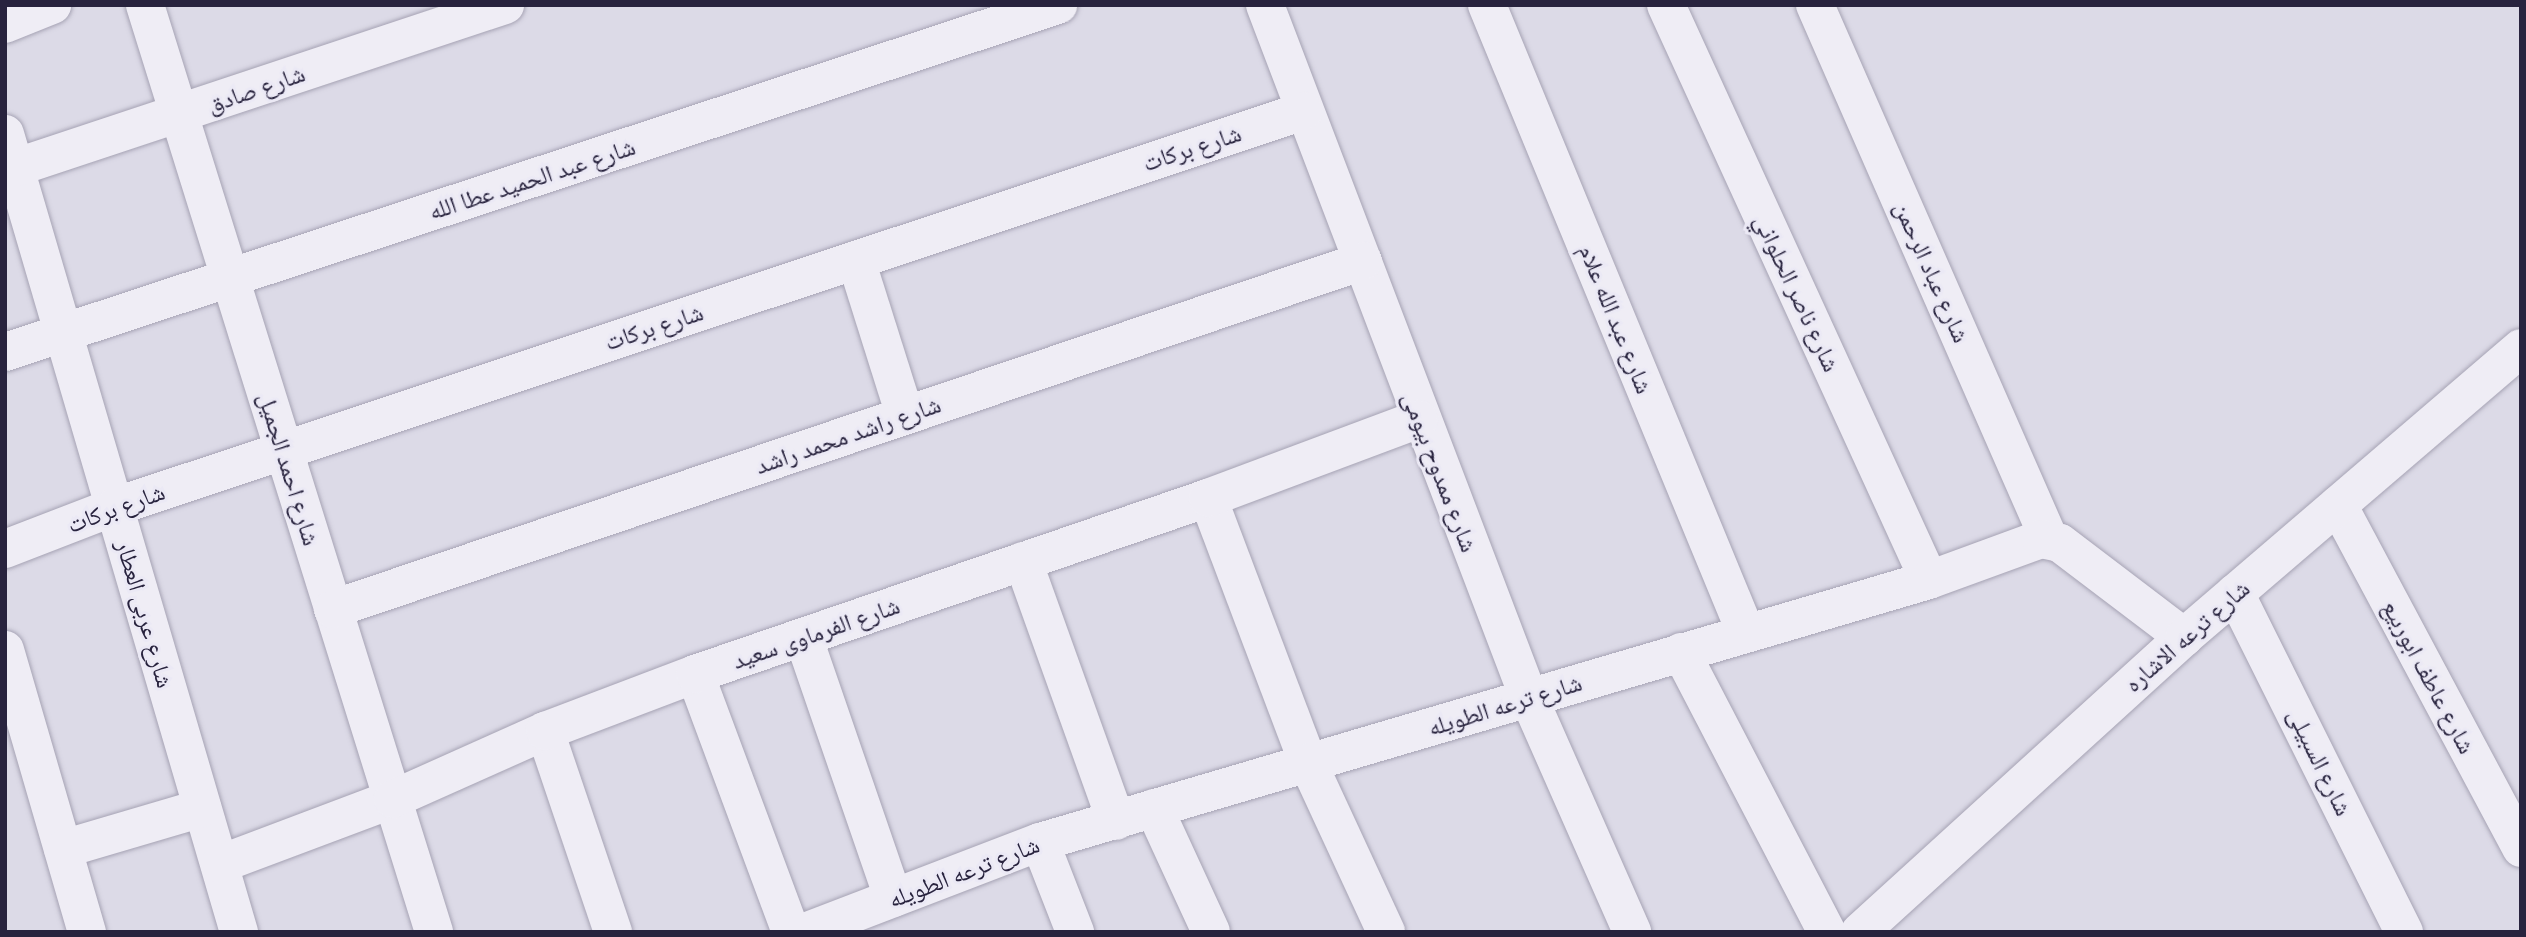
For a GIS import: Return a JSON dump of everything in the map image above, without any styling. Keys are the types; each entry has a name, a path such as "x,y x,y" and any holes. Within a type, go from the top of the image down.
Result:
{"street":[{"path":"5,24 52,5"},
{"name":"شارع احمد الجميل","path":"145,5 434,932"},
{"name":"شارع صادق","path":"9,158 179,115 505,5"},
{"name":"شارع عبد الحميد عطا الله","path":"5,352 1058,5"},
{"name":"شارع ممدوح بيومى","path":"1265,5 1363,261 1419,419 1528,698 1632,932"},
{"name":"شارع عبد الله علام","path":"1487,5 1746,633"},
{"name":"شارع ناصر الحلواني","path":"1665,5 1928,580"},
{"name":"شارع عباد الرحمن","path":"1815,5 2049,539"},
{"name":"شارع بركات","path":"5,548 114,507 1304,111"},
{"name":"شارع عربى العطار","path":"9,158 63,332 239,932"},
{"path":"856,260 905,415"},
{"name":"شارع راشد محمد راشد","path":"333,609 1363,261"},
{"name":"شارع ترعه الاشاره","path":"1860,932 2184,637 2521,348"},
{"name":"شارع الفرماوى سعيد","path":"220,864 393,799 545,731 695,674 804,639 1208,498 1419,419"},
{"path":"1208,498 1308,763 1386,932"},
{"name":"شارع عاطف ابوربيع","path":"2338,505 2521,848"},
{"path":"2049,539 2060,542 2184,637"},
{"name":"شارع ترعه الطويله","path":"805,932 855,923 893,898 1040,842 1928,580 2049,539"},
{"path":"1023,561 1116,821"},
{"name":"شارع السبيلى","path":"2235,593 2404,932"},
{"path":"804,639 893,898"},
{"path":"5,650 87,932"},
{"path":"1681,652 1827,932"},
{"path":"695,674 791,932"},
{"path":"545,731 613,932"},
{"path":"63,849 202,808"},
{"path":"1154,808 1211,932"},
{"path":"1040,842 1075,932"}]}
